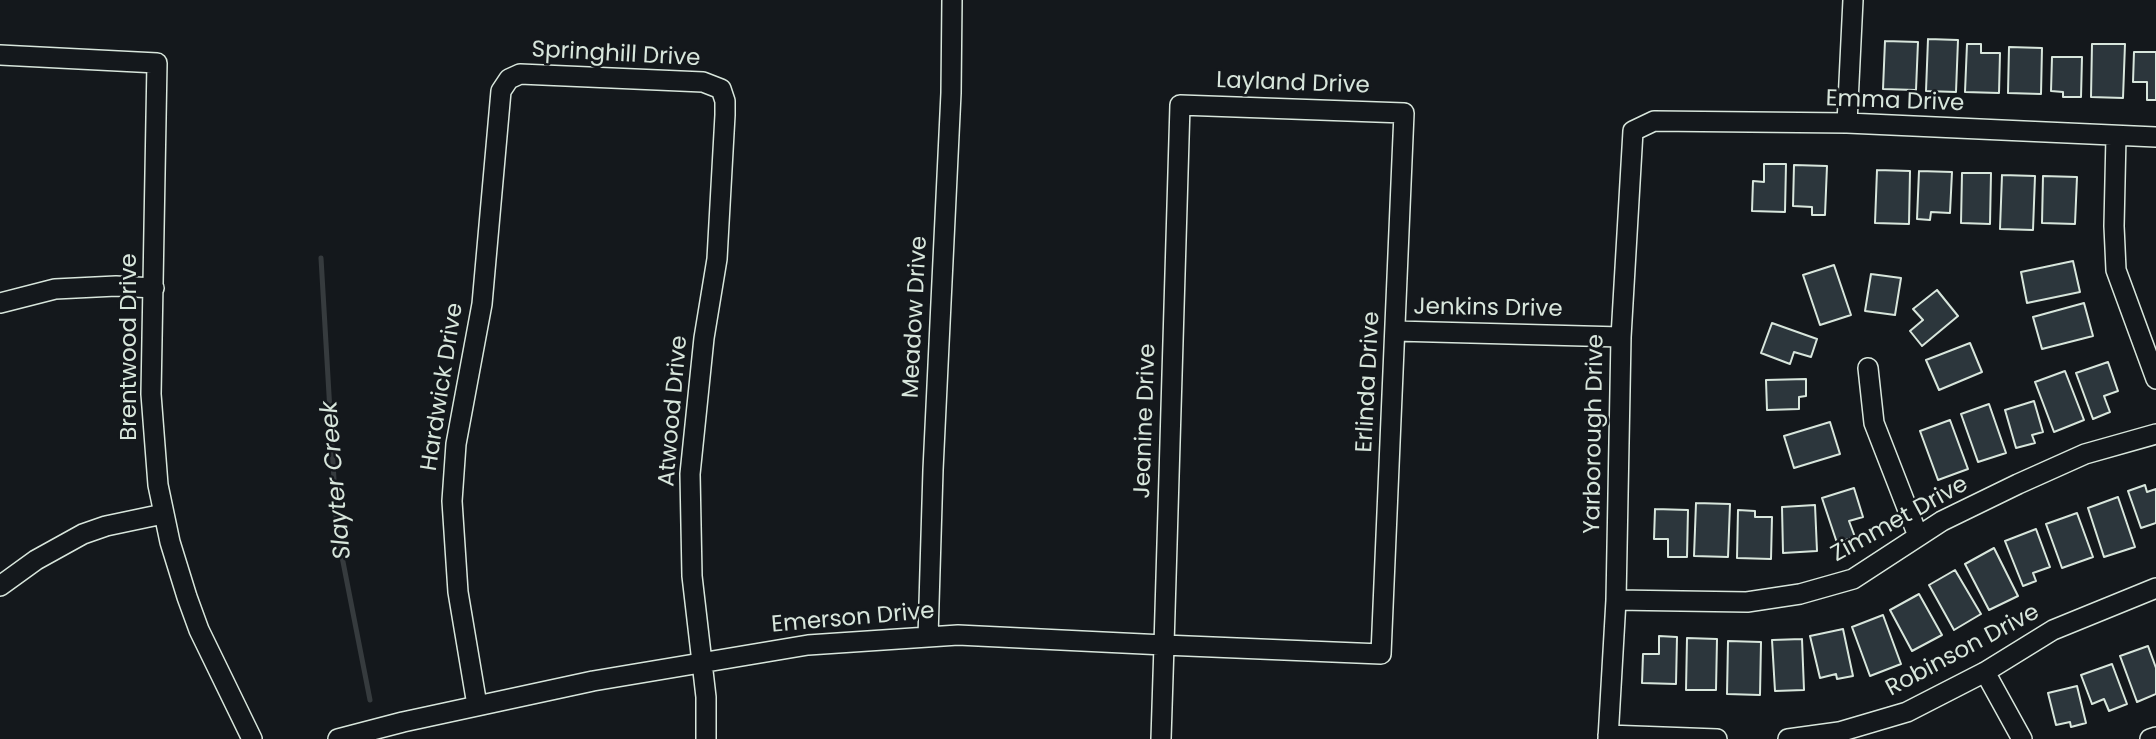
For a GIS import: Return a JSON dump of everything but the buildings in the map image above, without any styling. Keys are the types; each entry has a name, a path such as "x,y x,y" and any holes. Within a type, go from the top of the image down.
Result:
{"street":[{"name":"Meadow Drive","path":"929,637 933,470 951,93 952,0"},
{"path":"1847,124 1853,0"},
{"name":"Brentwood Drive","path":"0,55 157,63 151,394 155,456 163,514 199,630 253,739"},
{"name":"Springhill Drive","path":"509,79 520,74 703,82 721,89"},
{"name":"Hardwick Drive","path":"477,705 458,592 452,501 456,444 482,304 498,105 501,91 509,79"},
{"name":"Atwood Drive","path":"706,739 703,662 692,576 690,474 704,338 717,259 725,115 725,101 721,89"},
{"name":"Layland Drive","path":"1180,105 1404,113"},
{"name":"Jeanine Drive","path":"1161,739 1180,105"},
{"name":"Erlinda Drive","path":"1381,654 1404,113"},
{"name":"Emma Drive","path":"1633,131 1654,121 1847,124 2156,137"},
{"name":"Yarborough Drive","path":"1608,737 1616,600 1621,337 1633,131"},
{"path":"2116,136 2116,270 2156,379"},
{"path":"0,303 55,289 116,286 154,288"},
{"name":"Jenkins Drive","path":"1396,331 1621,337"},
{"path":"1868,368 1874,424 1918,536"},
{"name":"Zimmet Drive","path":"1616,600 1747,602 1800,594 1853,579 1942,521 2085,454 2156,435"},
{"path":"0,586 36,559 83,534 106,526 163,514"},
{"name":"Robinson Drive","path":"1788,739 1839,732 1907,712 1985,672 2053,630 2156,588"},
{"name":"Emerson Drive","path":"338,739 477,705 593,681 807,645 958,635 1381,654"},
{"path":"1985,672 2022,739"},
{"path":"1608,737 1717,739"},
{"path":"2150,739 2156,737"}],"waterway":[{"name":"Slayter Creek","path":"321,258 337,531 370,700"}]}
